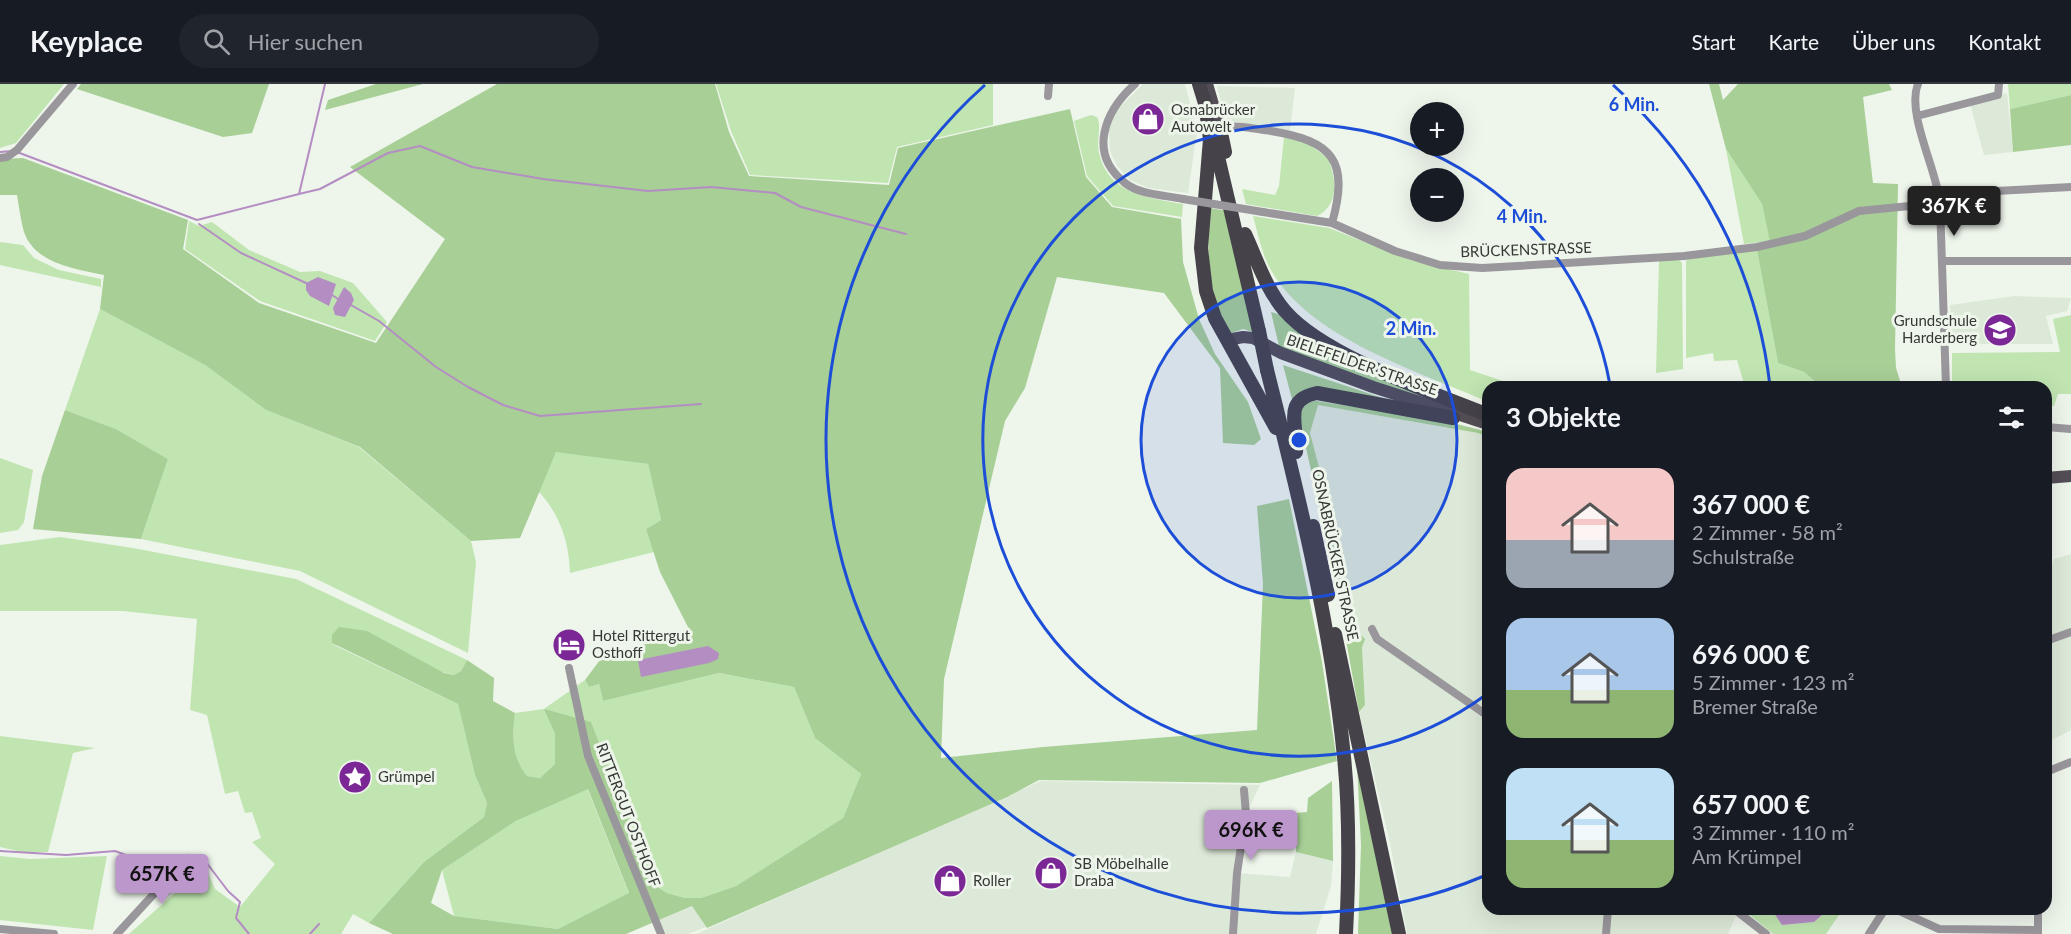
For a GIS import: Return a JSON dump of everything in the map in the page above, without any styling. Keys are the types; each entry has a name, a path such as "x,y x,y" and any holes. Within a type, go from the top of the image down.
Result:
{"highway":[{"name":"OSNABRÜCKER STRASSE","path":"1199,84 1263,333"},
{"path":"1205,103 1210,162 1203,216 1202,267 1206,291 1215,318 1229,344 1291,448 1298,437 1294,408 1299,400 1317,393 1453,418"},
{"name":"OSNABRÜCKER STRASSE","path":"1220,128 1245,234 1271,372 1335,634 1355,801 1356,893 1353,934"},
{"path":"1245,234 1276,299 1312,336 1348,355 1482,413"},
{"name":"OSNABRÜCKER STRASSE","path":"1291,448 1336,700 1347,794 1346,934"},
{"path":"1335,634 1399,934"},
{"path":"1336,934 1348,892"}],"main road":[{"name":"OSNABRÜCKER STRASSE","path":"1207,84 1220,128"},
{"name":"BIELEFELDER STRASSE","path":"1229,344 1243,337 1253,338 1281,353 1482,424"},
{"name":"BIELEFELDER STRASSE","path":"1229,344 1252,345 1280,358 1453,418 1482,425"},
{"path":"2052,478 2071,476"}],"street":[{"path":"0,158 15,152 73,84"},
{"path":"1048,84 1048,96"},
{"name":"BRÜCKENSTRASSE","path":"1134,84 1110,111 1103,130 1105,152 1112,169 1126,184 1147,192 1332,223 1395,251 1440,265 1482,268 1684,256 1756,247 1805,236 1858,211 1940,198 2071,187"},
{"path":"1918,84 1917,116 1940,198 1946,381"},
{"path":"1917,116 1998,95 2000,84"},
{"path":"1220,128 1236,126 1306,138 1331,154 1339,175 1332,223"},
{"path":"1942,261 2071,261"},
{"path":"2052,427 2071,429"},
{"path":"1372,628 1377,639 1482,712"},
{"path":"2052,639 2071,632"},
{"name":"RITTERGUT OSTHOFF","path":"569,668 588,756 661,934"},
{"path":"2052,770 2071,762"},
{"path":"1233,934 1237,873 1246,814 1244,790"},
{"path":"117,934 188,858"},
{"path":"1606,934 1608,915"},
{"path":"1742,915 1766,934"},
{"path":"1869,934 1881,915"},
{"path":"1908,915 1939,929 2038,932 2038,915"},
{"path":"0,929 54,934"}],"shaded area":[{"path":"1143,84 1185,84 1197,131 1188,193 1148,188 1130,180 1117,166 1110,151 1109,130 1115,112"},
{"path":"1217,86 1295,88 1290,130 1229,121 1225,117"},
{"path":"2007,93 2013,152 1984,155 1970,104"},
{"path":"318,277 336,284 329,306 310,296 306,290 306,283"},
{"path":"344,287 351,293 354,300 345,317 335,315 333,308"},
{"name":"Grundschule Harderberg","path":"2014,296 2071,298 2067,311 2046,316 2053,344 1952,344 1950,305"},
{"path":"1318,405 1482,435 1482,915 1736,915 1728,934 1407,934 1390,843 1359,712 1365,705 1362,647 1355,629 1356,624 1342,618 1333,569 1337,569 1327,514 1328,501 1310,433"},
{"path":"2071,554 2071,730 2052,740 2052,566 2054,559"},
{"path":"708,646 719,653 718,659 709,663 641,677 638,660"},
{"path":"1041,781 1260,785 1246,814 1237,873 1290,877 1296,852 1333,861 1331,886 1316,934 696,934"},
{"path":"693,906 706,927 688,934 666,934 659,920"},
{"path":"1775,915 1822,915 1814,922 1782,925"}],"green space":[{"path":"0,84 64,84 16,143 0,148"},
{"path":"81,84 269,84 252,133 223,137 77,89"},
{"path":"376,84 423,84 325,110 328,100"},
{"path":"497,84 715,84 729,132 749,176 889,185 898,148 1070,109 1086,177 1112,207 1181,219 1183,262 1199,319 1215,354 1248,402 1261,439 1254,445 1223,443 1220,368 1164,293 1057,277 1025,388 1005,421 944,679 941,758 1043,747 1257,730 1263,584 1257,506 1289,499 1322,662 1337,761 1260,783 1039,780 1007,797 707,928 692,906 626,934 393,934 369,923 424,862 484,817 487,803 475,775 458,704 332,643 332,635 339,627 367,631 444,673 454,675 461,671 467,660 494,678 493,701 515,713 514,746 518,762 527,776 540,778 555,764 555,734 544,709 591,722 653,884 667,893 685,898 701,898 736,886 843,818 861,774 815,738 794,687 719,673 603,701 599,684 589,687 585,680 603,656 690,631 660,572 646,529 661,520 648,464 556,452 520,538 471,541 360,447 266,410 205,365 100,309 104,275 69,267 37,251 29,243 24,232 17,195 0,195 0,159 23,158 188,220 183,249 259,303 376,343 445,239 350,167","holes":["588,789 629,893 558,929 454,916 431,903 442,870 516,821"]},
{"path":"716,84 993,84 993,125 897,147 888,183 750,175 731,131"},
{"path":"1709,84 1719,84 1723,100 1738,84 1889,84 1892,90 1863,97 1873,183 1898,184 1895,349 1896,368 1900,381 1814,381 1804,372 1778,363 1757,250 1771,247 1762,204 1726,149"},
{"path":"2008,84 2071,84 2071,95 2010,109"},
{"path":"2071,95 2071,145 2013,152 2010,109"},
{"path":"1091,115 1097,117 1099,153 1111,177 1131,192 1183,204 1182,217 1113,206 1087,176 1074,121"},
{"path":"1284,137 1307,143 1328,158 1334,182 1333,198 1330,205 1317,216 1246,204 1242,189 1275,195 1279,186"},
{"path":"1726,149 1762,204 1770,241 1744,244"},
{"path":"1210,208 1227,211 1253,332 1243,329 1228,334 1221,319 1210,272 1208,241"},
{"path":"1253,216 1329,228 1410,260 1469,274 1470,370 1503,381 1482,381 1482,399 1363,348 1332,330 1304,309 1282,286 1266,260"},
{"path":"189,221 199,226 212,222 249,250 300,272 320,271 353,283 387,322 375,341 260,301 185,249"},
{"path":"0,242 23,245 34,258 59,270 101,279 101,287 0,265"},
{"path":"1757,250 1778,363 1804,372 1814,381 1743,381 1737,360 1714,361 1713,353 1686,358 1686,261 1690,257"},
{"path":"1678,259 1682,263 1683,369 1656,373 1659,260"},
{"path":"100,309 205,365 266,410 359,447 471,541 476,562 468,653 300,571 141,539 168,459 116,429 65,410"},
{"path":"1271,312 1282,315 1448,407 1300,356 1279,346"},
{"path":"2071,315 2071,394 2058,394 2054,406 2052,406 2052,381 1952,381 1952,353 2060,352 2053,319"},
{"path":"1283,365 1410,407 1322,391 1293,403"},
{"path":"1311,400 1449,422 1482,430 1482,435 1318,405 1310,433 1328,501 1327,514 1338,569 1333,569 1300,421 1302,407"},
{"path":"65,410 116,429 168,459 141,539 33,529 42,476"},
{"path":"556,451 648,464 661,520 646,529 654,552 570,573 568,550 562,529 552,509 538,491"},
{"path":"0,458 33,470 24,522 18,530 0,533"},
{"path":"60,537 133,548 296,579 467,660 461,671 454,675 332,644 458,704 475,775 487,803 484,817 424,862 369,923 353,914 341,934 129,934 205,866 215,889 240,907 275,864 252,842 261,838 252,812 245,813 238,791 225,794 207,715 190,710 197,619 123,611 0,611 0,545"},
{"path":"1342,618 1357,624 1355,629 1365,639 1362,647 1365,705 1359,712"},
{"path":"719,673 794,687 815,738 861,774 843,818 736,886 701,898 685,898 667,893 653,884 612,779 588,790 629,894 558,929 454,916 442,870 516,821 611,778 545,710 555,734 555,764 540,778 527,776 518,762 514,746 515,713 544,709 585,680 589,687 599,684 603,701"},
{"path":"0,736 95,748 73,753 48,852 22,852 0,847"},
{"path":"1357,764 1395,934 1358,934 1361,845"},
{"path":"1332,781 1333,861 1296,852 1296,813 1307,812 1308,798"},
{"path":"0,856 30,859 107,856 93,930 0,920"},
{"path":"1750,915 1775,915 1782,925 1814,922 1822,915 1839,915 1826,934 1773,934"}],"waterway":[{"path":"17,152 197,220 299,194 325,84"},
{"path":"299,194 320,189 388,153 420,146 472,167 543,179 648,191 711,187 775,193 801,207 906,234"},
{"path":"0,152 12,151"},
{"path":"199,224 241,253 306,283"},
{"path":"332,295 338,299"},
{"path":"351,305 379,321 436,367 468,387 503,405 540,416 701,404"},
{"path":"0,851 66,855 115,851 171,872"},
{"path":"176,874 183,878 201,861 206,862 228,891 240,902 236,918 249,934"},
{"path":"310,934 319,924"}],"place":[{"name":"Osnabrücker Autowelt","path":"1148,119"},
{"name":"Grundschule Harderberg","path":"2000,330"},
{"name":"Hotel Rittergut Osthoff","path":"569,645"},
{"name":"Grümpel","path":"355,777"},
{"name":"SB Möbelhalle Draba","path":"1051,873"},
{"name":"Roller","path":"950,881"}]}
